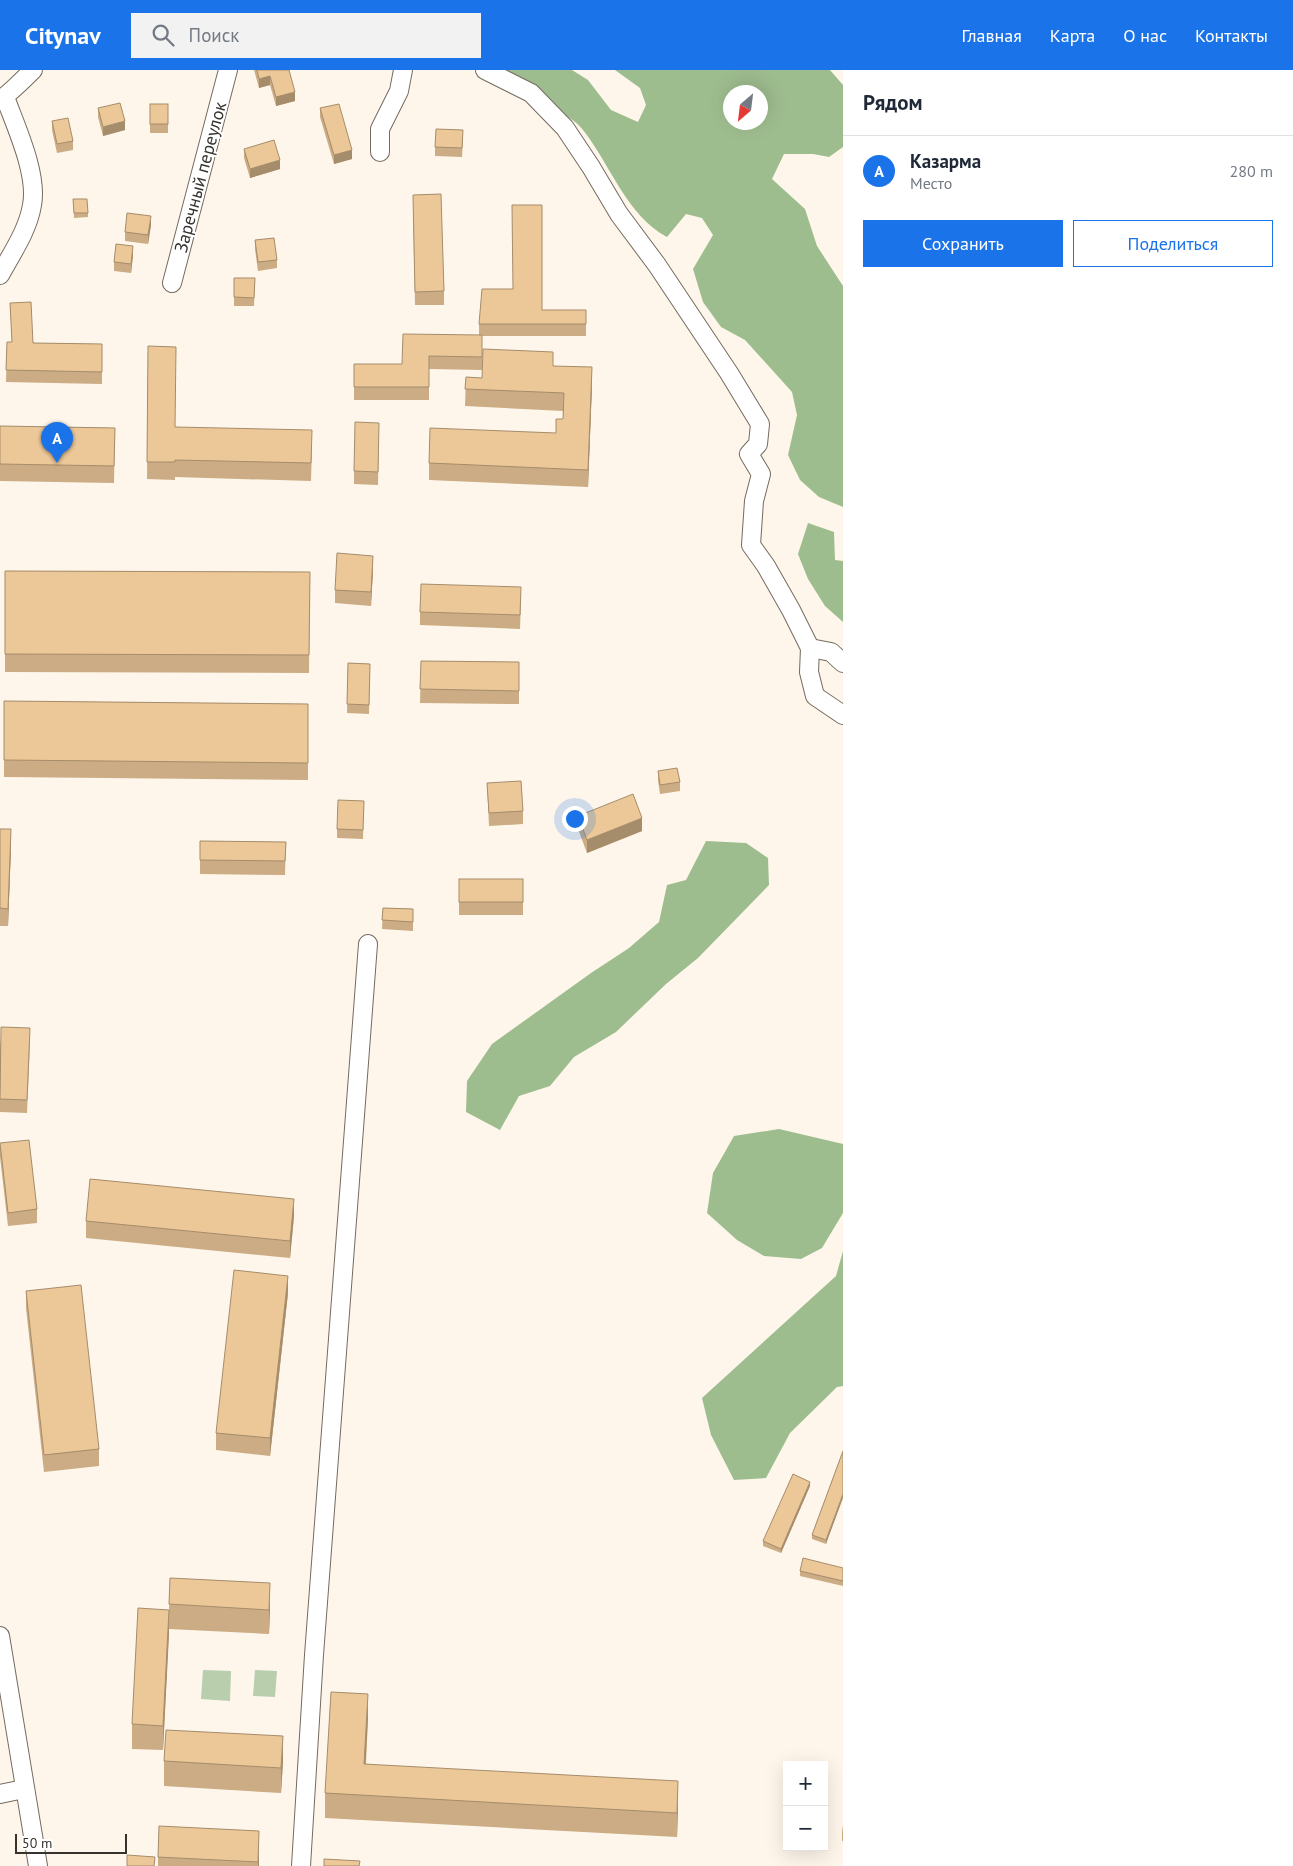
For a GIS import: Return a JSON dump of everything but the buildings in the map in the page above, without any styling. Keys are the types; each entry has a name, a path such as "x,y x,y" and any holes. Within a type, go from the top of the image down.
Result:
{"street":[{"path":"0,275 26,225 32,205 33,186 7,88 33,70"},
{"name":"Заречный переулок","path":"172,283 228,70"},
{"path":"380,152 380,129 399,91 402,70"},
{"path":"485,70 531,93 565,128 619,214 657,265 729,373 760,424 758,444 749,454 761,474 754,501 751,545 787,602 810,648 809,672 815,696 843,716"},
{"path":"810,648 831,652 843,663"},
{"path":"301,1866 314,1655 368,944"},
{"path":"0,1636 38,1866"},
{"path":"0,1794 24,1789"}],"green space":[{"path":"505,70 572,70 588,80 611,110 638,122 646,105 640,88 615,70 830,70 843,85 843,147 829,157 813,154 784,154 772,179 805,209 817,246 843,286 843,507 819,497 800,480 788,455 797,415 792,392 745,340 721,327 703,302 693,269 713,235 702,218 686,214 667,237 653,228 630,203 581,127"},
{"path":"808,523 834,532 835,560 843,561 843,622 825,606 808,579 798,554"},
{"path":"706,841 746,843 768,858 769,885 698,958 666,984 616,1032 574,1057 550,1086 519,1096 500,1130 466,1112 467,1081 492,1044 629,948 659,922 667,885 686,880"},
{"path":"779,1129 843,1144 843,1213 822,1248 801,1259 764,1256 737,1240 707,1213 713,1173 734,1136"},
{"path":"843,1251 843,1386 837,1387 790,1433 766,1478 734,1480 711,1435 702,1398 836,1276"},
{"path":"203,1670 231,1671 230,1701 201,1699"},
{"path":"255,1670 277,1671 275,1697 253,1696"}],"place":[{"name":"Казарма","path":"57,463"}]}
